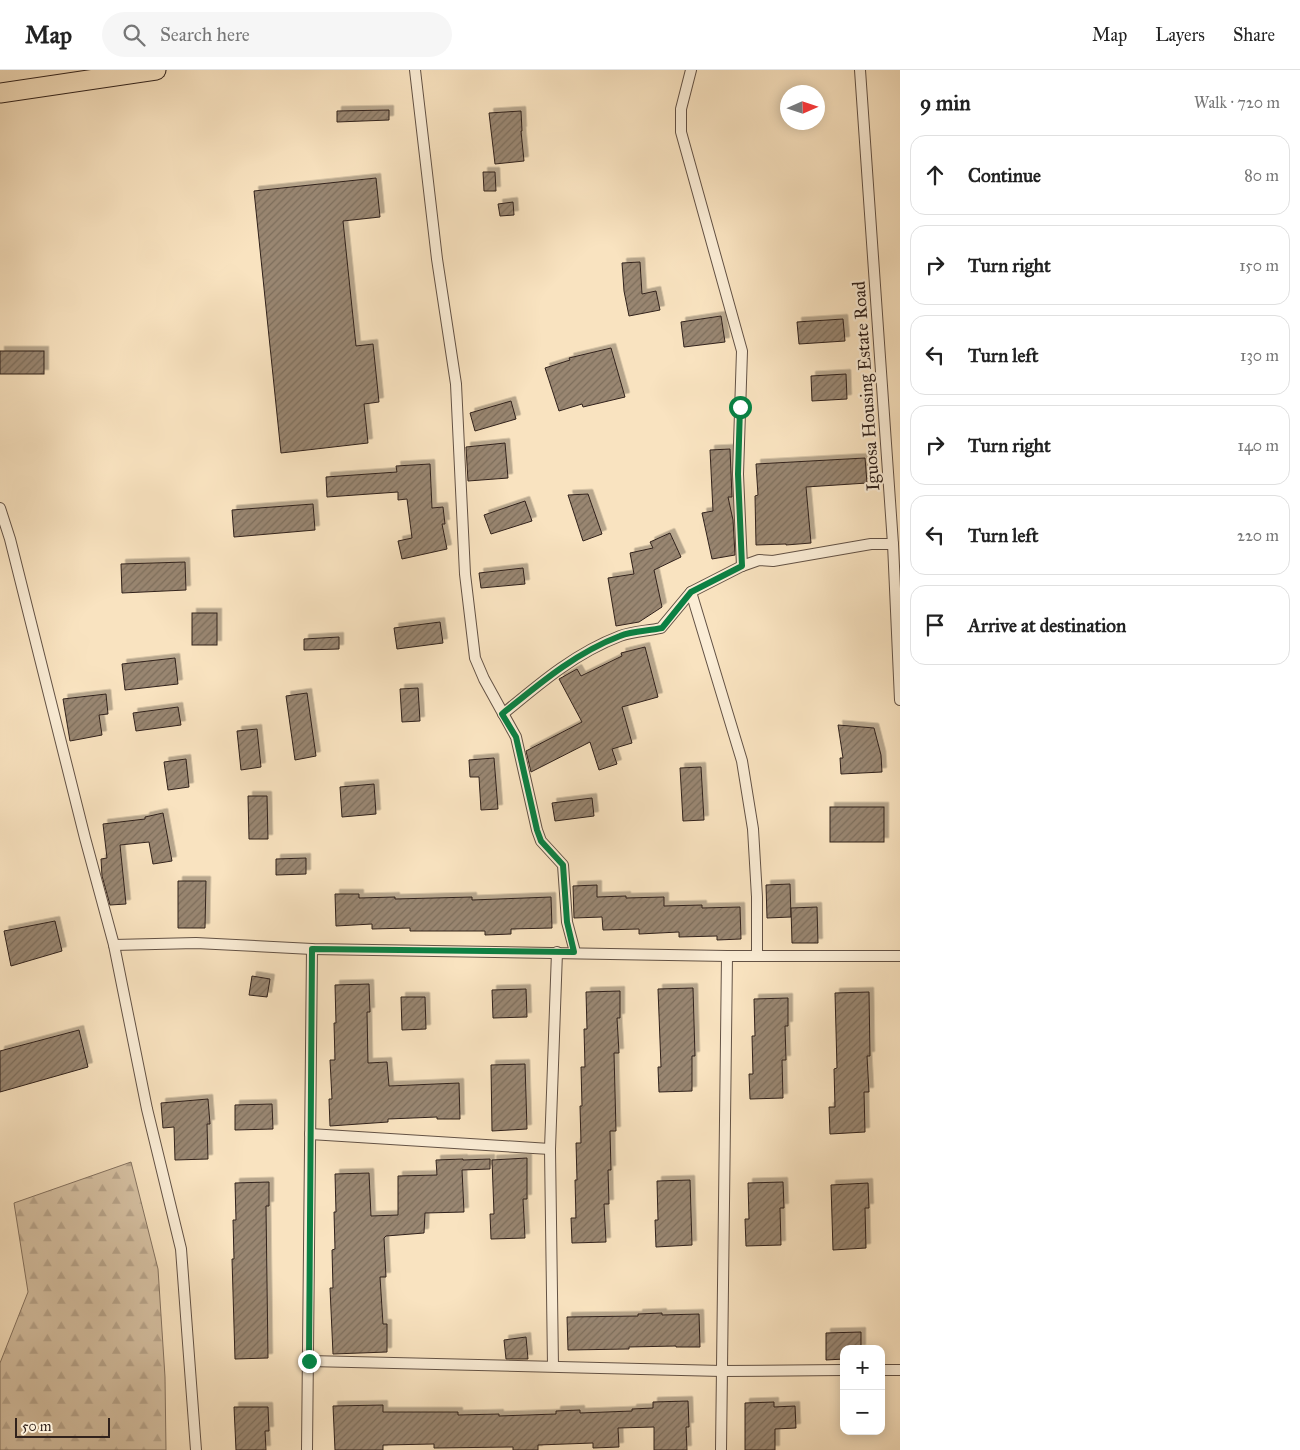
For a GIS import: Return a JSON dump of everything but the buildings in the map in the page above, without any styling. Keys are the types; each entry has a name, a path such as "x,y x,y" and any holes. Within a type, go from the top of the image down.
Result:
{"highway":[{"path":"0,93 156,70"}],"street":[{"path":"416,70 437,259 456,384 466,574 475,658 502,714 516,737 541,841 563,865 567,922 574,952"},
{"path":"691,70 681,109 681,132 742,351 738,474 742,566"},
{"name":"Iguosa Housing Estate Road","path":"860,70 893,544 900,700"},
{"path":"0,508 10,539 85,838 114,945 148,1109 181,1249 196,1450"},
{"path":"502,714 540,682 578,656 622,635 662,628 691,592 742,566 759,560 774,561 871,544 893,544"},
{"path":"691,592 742,761 753,829 757,897 757,956"},
{"path":"114,945 196,943 312,949 727,956 900,956"},
{"path":"308,1450 312,949"},
{"path":"553,1366 550,1149 557,952"},
{"path":"721,1450 727,956"},
{"path":"310,1134 550,1149"},
{"path":"309,1361 722,1371 840,1370"},
{"path":"885,1370 900,1370"}],"green space":[{"path":"131,1162 158,1269 165,1377 166,1450 0,1450 0,1363 28,1292 14,1203"}],"route":[{"path":"309,1361 312,949 574,952 567,922 563,865 541,841 516,737 502,714 540,682 578,656 622,635 662,628 691,592 742,566 738,474 740,407"}]}
